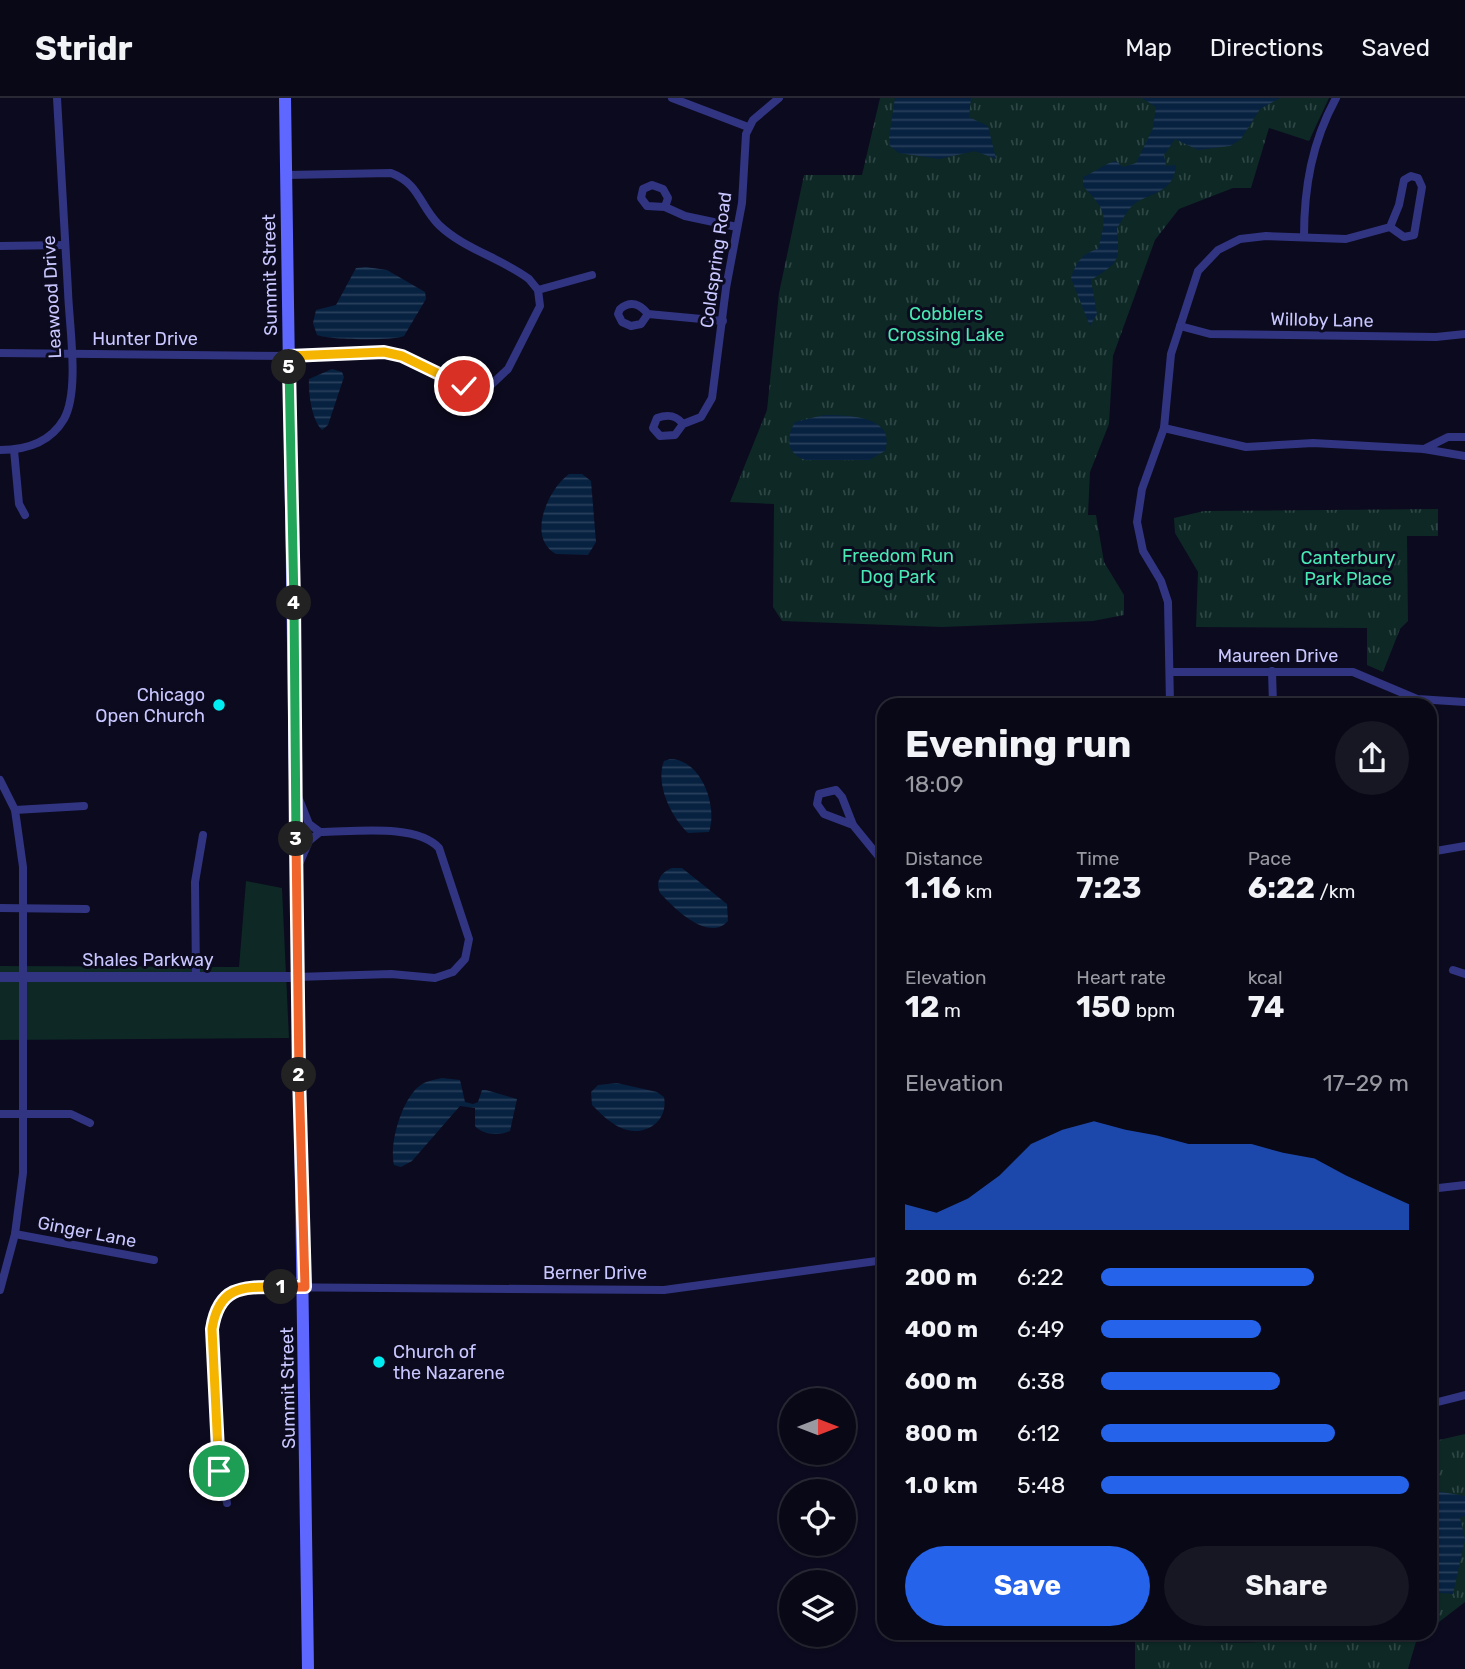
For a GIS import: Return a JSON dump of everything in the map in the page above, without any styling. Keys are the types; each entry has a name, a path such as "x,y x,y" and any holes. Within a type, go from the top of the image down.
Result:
{"main road":[{"name":"Summit Street","path":"285,98 297,777 296,976 305,1287 308,1669"}],"street":[{"name":"Leawood Drive","path":"0,450 14,450 47,438 64,419 71,391 57,98"},
{"path":"672,98 748,127 779,98"},
{"path":"1304,237 1307,177 1321,131 1336,98"},
{"name":"Coldspring Road","path":"683,424 701,416 712,398 737,227 748,127"},
{"path":"286,175 391,173 413,184 438,224 460,240 515,269 538,290 592,275"},
{"path":"1411,176 1418,178 1422,187 1414,235 1404,237 1390,227 1399,205 1404,180 1411,176"},
{"path":"665,207 685,216 737,227"},
{"path":"1170,698 1168,602 1161,581 1143,551 1137,522 1142,489 1164,428 1168,371 1198,271 1218,250 1240,239 1346,239 1390,227"},
{"path":"0,246 65,245"},
{"name":"Hunter Drive","path":"0,353 289,356 384,352 402,356 464,386 483,387 492,384 508,369 540,306 538,290"},
{"path":"648,314 723,321"},
{"name":"Willoby Lane","path":"1180,326 1224,335 1436,337 1465,334"},
{"path":"1164,428 1246,447 1313,443 1424,449 1465,456"},
{"path":"1424,449 1448,437 1465,437"},
{"path":"14,450 19,504 25,516"},
{"name":"Maureen Drive","path":"1170,671 1353,672 1408,698"},
{"path":"1272,671 1273,698"},
{"name":"Maureen Drive","path":"1437,702 1465,702"},
{"path":"296,976 391,974 435,978 453,972 465,959 469,939 439,848 431,839 413,833 320,832 309,824 303,814 297,777"},
{"path":"0,780 15,810 21,837 23,909 23,1173 15,1234 0,1290"},
{"path":"853,825 824,814 817,804 819,794 836,790 842,797 853,825 877,854"},
{"path":"15,810 84,806"},
{"path":"296,875 302,854 320,832"},
{"path":"196,977 195,882 203,835"},
{"path":"1437,851 1465,846"},
{"path":"0,908 86,909"},
{"path":"1453,970 1465,974"},
{"name":"Shales Parkway","path":"0,977 296,976"},
{"path":"0,1114 71,1114 90,1124"},
{"path":"1437,1188 1465,1185"},
{"name":"Ginger Lane","path":"15,1234 154,1261"},
{"name":"Berner Drive","path":"228,1503 216,1448 212,1329 215,1311 233,1291 248,1287 664,1290 877,1261"},
{"path":"1437,1402 1465,1395"}],"green space":[{"name":"Cobblers Crossing Lake","path":"880,98 1329,98 1309,141 1269,128 1251,188 1233,188 1179,209 1155,240 1113,356 1109,424 1090,472 1088,515 1096,515 1104,562 1124,595 1124,615 1093,621 942,627 782,621 773,607 774,504 730,502 767,410 779,293 804,175 862,175"},
{"name":"Canterbury Park Place","path":"1438,509 1438,536 1407,536 1408,621 1400,629 1383,672 1367,665 1367,628 1196,627 1198,572 1175,533 1174,518 1204,511"},
{"path":"246,881 282,888 289,1038 0,1040 0,966 239,967"},
{"path":"1465,1434 1465,1602 1437,1624 1437,1440"},
{"path":"1135,1640 1238,1643 1275,1640 1417,1640 1408,1669 1135,1669"}],"water":[{"path":"895,98 971,98 969,117 988,126 996,159 975,151 939,159 899,153 890,146 889,138"},
{"path":"1142,98 1280,98 1260,109 1241,139 1230,146 1198,150 1175,139 1164,155 1166,166 1176,165 1170,182 1159,192 1133,205 1117,228 1116,260 1091,280 1097,314 1090,326 1071,278 1080,259 1098,249 1104,221 1097,202 1083,186 1083,177 1116,161 1123,167 1136,163 1153,128 1156,107"},
{"path":"356,268 387,270 425,292 426,299 404,336 361,339 317,335 313,323 316,310 336,305"},
{"path":"332,369 342,372 344,377 328,425 322,430 311,406 309,379"},
{"path":"824,415 857,417 877,424 887,439 885,451 869,460 805,460 799,457 791,449 789,439 795,422"},
{"path":"569,474 582,474 591,481 596,542 588,555 556,554 547,547 542,537 543,514 548,502 561,481"},
{"path":"664,761 681,761 690,767 705,786 711,810 709,832 688,833 666,800 662,770"},
{"path":"672,868 682,868 727,904 728,921 720,927 701,926 674,907 660,893 658,885 662,875"},
{"path":"442,1078 460,1080 465,1102 478,1102 482,1090 517,1099 510,1131 496,1134 482,1131 475,1126 475,1108 460,1106 412,1161 401,1167 394,1165 395,1135 406,1103 420,1086"},
{"path":"617,1083 657,1092 664,1097 662,1114 658,1121 645,1130 636,1131 615,1125 601,1114 592,1105 591,1092 598,1085"},
{"path":"1437,1491 1465,1496 1465,1516 1460,1518 1465,1539 1453,1594 1437,1593"}],"place":[{"name":"Chicago Open Church","path":"219,705"},
{"name":"Church of the Nazarene","path":"379,1362"}],"route":[{"path":"219,1471 212,1329 215,1311 233,1291 248,1287 305,1287 296,976 297,777 289,356 384,352 410,359 464,386"}],"park label":[{"name":"Freedom Run Dog Park","path":"898,566"}]}
